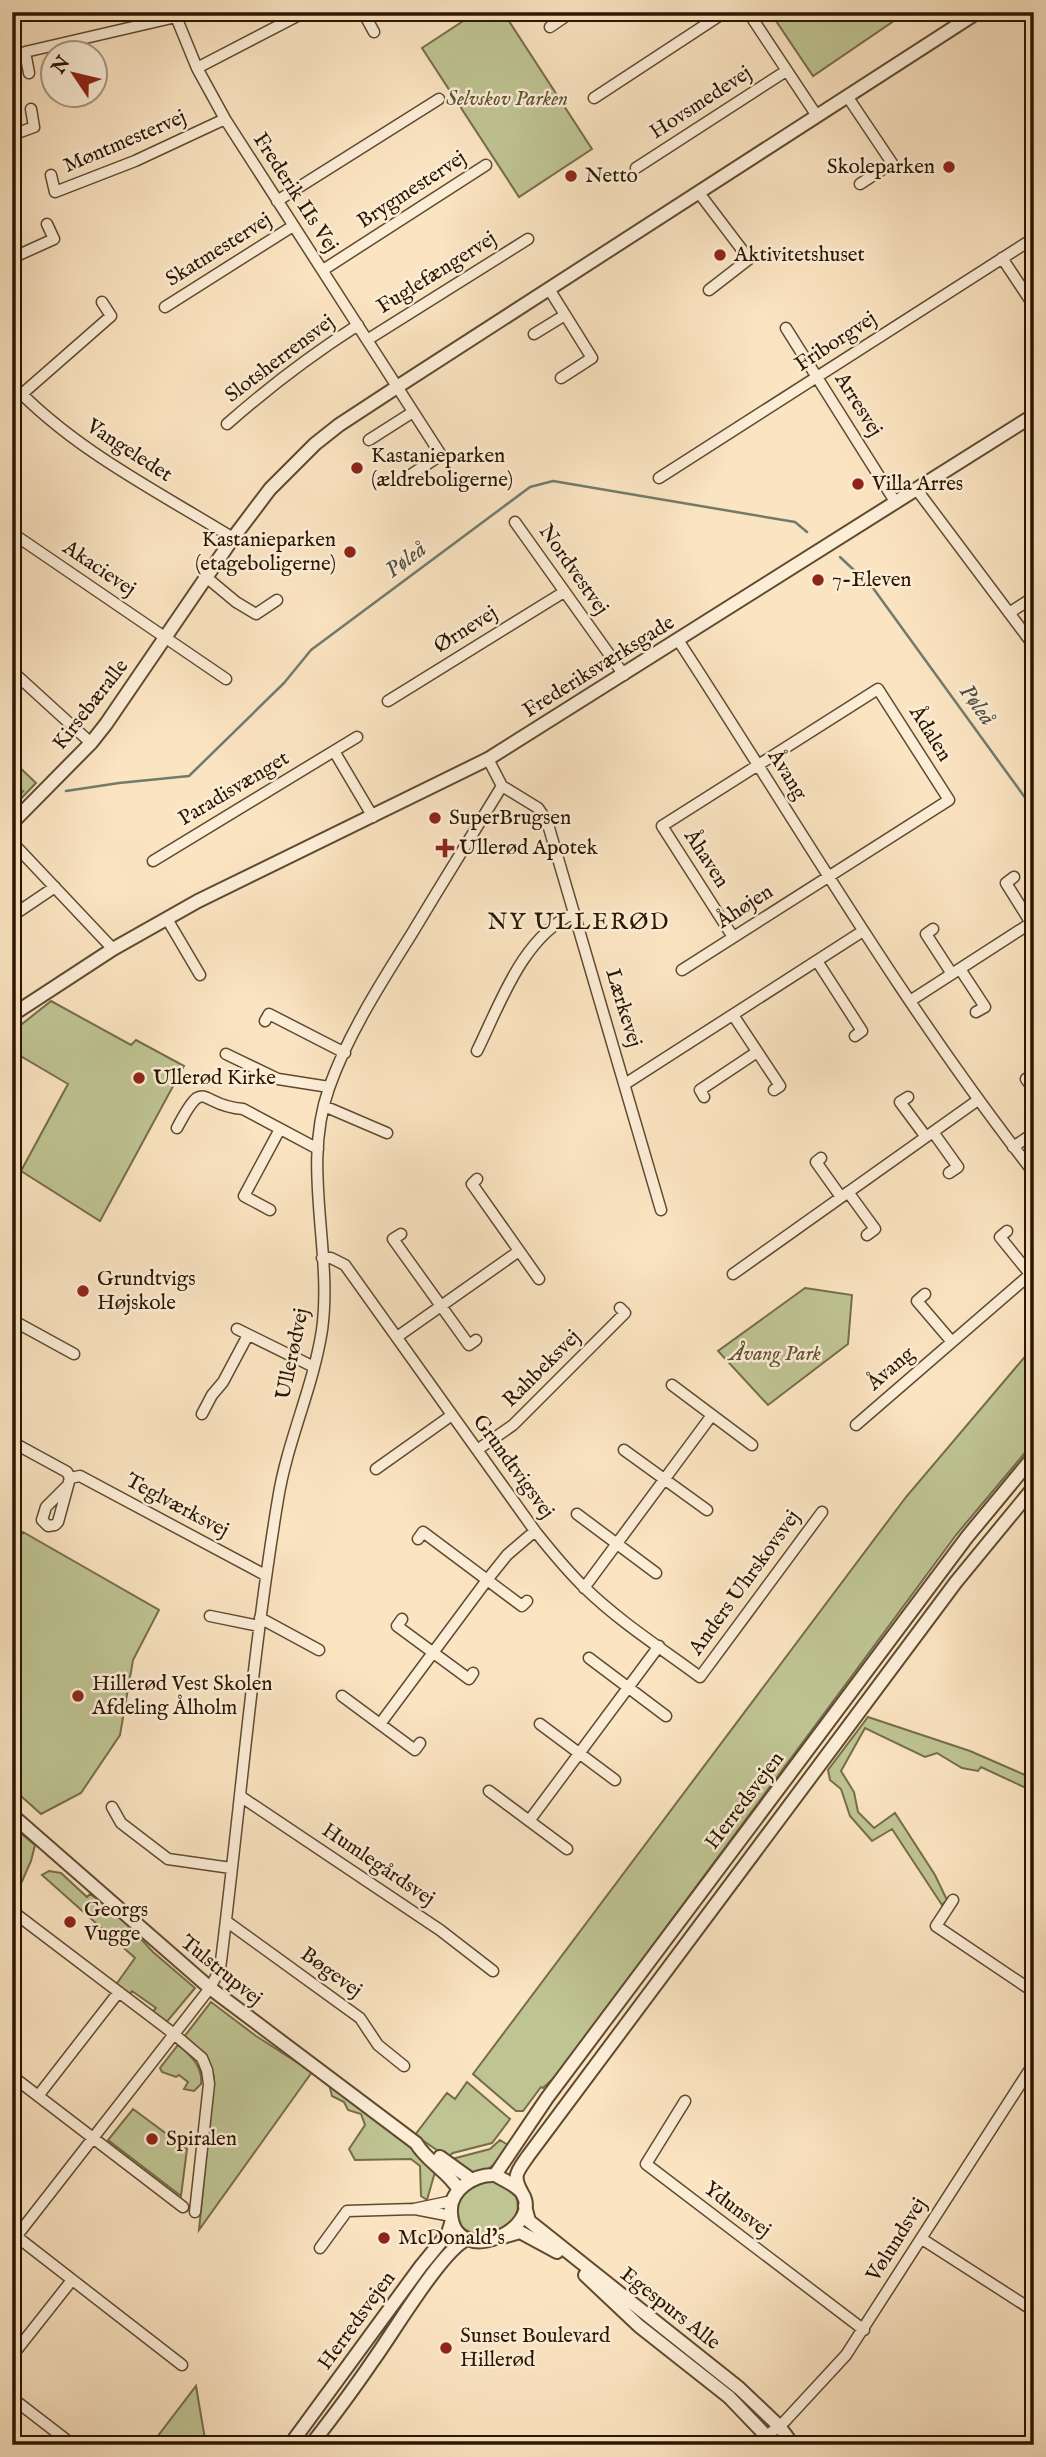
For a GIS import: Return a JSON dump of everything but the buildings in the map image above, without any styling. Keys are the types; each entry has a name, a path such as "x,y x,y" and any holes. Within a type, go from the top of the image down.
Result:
{"street":[{"path":"197,68 305,12"},
{"path":"363,12 374,32"},
{"path":"550,27 572,12"},
{"path":"594,98 725,12"},
{"path":"748,12 817,116"},
{"name":"Kirsebæralle","path":"12,823 91,743 254,508 289,468 340,425 978,12"},
{"path":"29,73 25,52 175,15"},
{"name":"Frederik IIs Vej","path":"175,15 197,68 225,119 441,455 412,474"},
{"name":"Hovsmedevej","path":"636,168 786,71"},
{"path":"847,96 892,163 860,184"},
{"path":"277,201 439,99"},
{"path":"12,135 34,127 31,109"},
{"name":"Møntmestervej","path":"51,175 55,192 135,161 225,119"},
{"name":"Brygmestervej","path":"323,270 486,165"},
{"path":"699,193 749,260 709,290"},
{"path":"12,258 54,239 47,223"},
{"name":"Skatmestervej","path":"165,307 293,226"},
{"name":"Friborgvej","path":"659,478 1034,238"},
{"name":"Fuglefængervej","path":"367,340 528,239"},
{"path":"1002,258 1034,306"},
{"path":"549,289 592,358 561,378"},
{"path":"22,394 111,316 102,302"},
{"path":"534,334 565,315"},
{"name":"Slotsherrensvej","path":"227,424 268,388 358,325"},
{"name":"Arresvej","path":"786,328 897,503"},
{"name":"Vangeledet","path":"12,384 61,429 94,453 233,538"},
{"path":"369,440 413,412"},
{"name":"Frederiksværksgade","path":"12,1015 113,949 198,901 488,759 1034,415"},
{"path":"917,490 1034,646"},
{"name":"Nordvestvej","path":"515,522 624,675"},
{"name":"Akacievej","path":"12,533 165,637"},
{"path":"206,577 236,602 256,614 277,600"},
{"name":"Ørnevej","path":"388,701 564,592"},
{"path":"1009,613 1034,597"},
{"path":"165,637 226,679"},
{"name":"Åvang","path":"678,640 910,1002 978,1100 1034,1173"},
{"path":"12,671 91,743"},
{"name":"Ådalen","path":"758,765 878,688 949,800 828,876"},
{"name":"Paradisvænget","path":"153,861 357,737"},
{"path":"334,751 373,817"},
{"path":"488,759 502,786"},
{"name":"Åhaven","path":"733,937 662,826 758,765"},
{"name":"Lærkevej","path":"502,786 538,808 547,821 661,1210"},
{"name":"Ullerødvej","path":"14,2237 210,1988 220,1969 265,1575 279,1492 322,1329 324,1300 317,1174 319,1125 329,1087 379,987 502,786"},
{"path":"12,842 113,949"},
{"name":"Åhøjen","path":"682,970 828,876"},
{"path":"910,1002 1033,922 1006,883 1014,877"},
{"path":"12,916 55,887"},
{"path":"477,1051 522,959 556,924 574,913"},
{"path":"167,919 200,975"},
{"path":"933,929 926,934 985,1007 976,1012"},
{"path":"625,1084 863,931"},
{"path":"817,961 862,1031 855,1036"},
{"path":"265,1021 269,1014 345,1053"},
{"path":"733,1015 780,1086 774,1090"},
{"path":"704,1097 699,1090 757,1052"},
{"path":"226,1054 278,1079 329,1087"},
{"path":"1034,1073 1026,1079 1034,1090"},
{"path":"177,1128 192,1100 205,1096 229,1108 243,1110 318,1149"},
{"path":"908,1097 901,1102 958,1167 949,1173"},
{"path":"733,1274 978,1100"},
{"path":"324,1106 387,1133"},
{"path":"270,1210 244,1196 280,1129"},
{"path":"1013,1147 1034,1133"},
{"path":"821,1158 816,1162 875,1229 867,1235"},
{"path":"477,1180 471,1184 539,1279"},
{"name":"Åvang","path":"856,1425 1032,1273 1000,1237 1007,1231"},
{"path":"401,1234 393,1239 469,1345 476,1340"},
{"path":"397,1338 519,1251"},
{"name":"Grundtvigsvej","path":"322,1258 331,1258 345,1265 535,1531 584,1588 700,1677"},
{"path":"925,1294 918,1301 952,1342"},
{"name":"Rahbeksvej","path":"477,1450 513,1425 625,1313 620,1308"},
{"path":"12,1320 74,1354"},
{"path":"237,1329 314,1367"},
{"path":"202,1415 248,1335"},
{"path":"672,1385 752,1445"},
{"path":"376,1469 452,1415"},
{"path":"584,1588 712,1415"},
{"name":"Teglværksvej","path":"12,1442 67,1472 69,1482 80,1476 265,1575"},
{"path":"624,1450 707,1510"},
{"name":"Herredsvejen","path":"495,2175 549,2095 950,1559 1034,1456"},
{"name":"Herredsvejen","path":"523,2199 516,2178 520,2168 956,1582 1034,1487"},
{"name":"Anders Uhrskovsvej","path":"700,1677 822,1512"},
{"path":"577,1514 656,1573"},
{"path":"380,1724 507,1555 535,1531"},
{"path":"418,1539 423,1532 522,1606 527,1601"},
{"path":"210,1616 260,1622 319,1650"},
{"path":"402,1619 397,1626 468,1679 473,1673"},
{"path":"529,1821 659,1646"},
{"path":"589,1658 666,1716"},
{"path":"342,1696 415,1750 420,1743"},
{"path":"540,1724 615,1780"},
{"path":"489,1791 567,1849"},
{"name":"Humlegårdsvej","path":"240,1796 440,1930 493,1970"},
{"path":"112,1807 121,1823 169,1858 231,1868"},
{"name":"Tulstrupvej","path":"12,1815 210,1988 416,2143 425,2146 472,2180"},
{"path":"953,1899 936,1926 1034,1992"},
{"path":"12,1911 202,2058 209,2084 195,2212"},
{"name":"Bøgevej","path":"226,1921 360,2018 378,2045 404,2066"},
{"path":"38,2096 118,1993"},
{"name":"Vølundsvej","path":"766,2442 822,2383 864,2330 1034,2063"},
{"path":"12,2076 183,2207"},
{"name":"Ydunsvej","path":"685,2101 646,2164 864,2330"},
{"name":"Tulstrupvej","path":"416,2143 420,2150 452,2178 456,2195"},
{"path":"414,2209 456,2195 480,2176 495,2175 512,2184 523,2199 516,2226 499,2238 478,2242 467,2239 455,2228 452,2218 456,2195"},
{"name":"Egespurs Alle","path":"523,2199 529,2221 739,2388 779,2426 793,2445"},
{"path":"320,2248 347,2211 414,2209 452,2218"},
{"name":"Herredsvejen","path":"290,2445 448,2233 452,2218"},
{"name":"Egespurs Alle","path":"499,2238 520,2232 553,2249 572,2263 639,2326 729,2398 766,2442"},
{"path":"14,2237 182,2365"},
{"name":"Herredsvejen","path":"311,2445 441,2263 457,2243 467,2239"},
{"path":"922,2239 1034,2311"},
{"path":"12,2356 72,2280"},
{"path":"12,2398 73,2445"}],"green space":[{"name":"Selvskov Parken","path":"477,12 503,12 592,149 519,197 422,48"},
{"path":"770,12 907,12 813,76"},
{"path":"12,760 36,783 12,808"},
{"path":"51,1001 131,1045 136,1040 184,1066 100,1221 21,1171 68,1084 12,1051 12,1032"},
{"name":"Åvang Park","path":"805,1288 852,1295 848,1344 768,1405 718,1351"},
{"path":"1034,1346 1034,1442 956,1535 557,2075 541,2087 523,2111 516,2111 473,2074 906,1497"},
{"name":"Hillerød Vest Skolen Afdeling Ålholm","path":"23,1532 159,1610 133,1660 120,1735 81,1793 41,1814 12,1788 12,1548"},
{"path":"868,1717 970,1751 1032,1778 1026,1788 981,1767 978,1771 962,1768 937,1753 925,1757 865,1728 841,1771 854,1792 858,1812 874,1828 895,1813 935,1875 947,1900 942,1905 892,1829 872,1841 850,1816 841,1789 830,1780 828,1770"},
{"path":"12,1826 35,1845 12,1904"},
{"path":"49,1871 61,1873 87,1897 90,1894 114,1910 153,1952 195,1988 165,2024 151,2014 156,2008 132,1991 128,1996 115,1986 135,1958 42,1875"},
{"path":"211,2002 256,2036 312,2072 199,2230 214,2077 206,2056 184,2037"},
{"path":"178,2045 192,2057 200,2072 201,2084 194,2091 184,2089 188,2082 179,2075 176,2077 162,2072 160,2068"},
{"path":"467,2082 510,2119 492,2143 447,2157 415,2135 447,2093 455,2099"},
{"path":"329,2084 418,2151 435,2172 427,2200 421,2196 420,2166 411,2159 355,2160 349,2149 365,2125 361,2114 348,2110 344,2102 332,2096"},
{"path":"133,2109 187,2149 181,2196 108,2140"},
{"path":"500,2140 508,2145 497,2162 486,2170 473,2172 464,2169 452,2159 490,2149"},
{"path":"487,2182 498,2182 515,2194 518,2209 513,2221 502,2229 476,2234 465,2229 458,2220 458,2206 469,2190"},
{"path":"196,2386 206,2445 151,2445"}],"waterway":[{"name":"Pøleå","path":"66,791 189,776 284,683 311,650 530,487 553,481 795,522 807,532"},
{"name":"Pøleå","path":"840,557 873,588 1034,810"},
{"name":"Pøleå","path":"12,801 23,791"}],"place":[{"name":"Skoleparken","path":"949,167"},
{"name":"Netto","path":"571,176"},
{"name":"Aktivitetshuset","path":"720,255"},
{"name":"Kastanieparken (ældreboligerne)","path":"357,468"},
{"name":"Villa Arres","path":"858,484"},
{"name":"Kastanieparken (etageboligerne)","path":"350,552"},
{"name":"7-Eleven","path":"818,580"},
{"name":"SuperBrugsen","path":"435,818"},
{"name":"Ullerød Apotek","path":"445,848"},
{"name":"Ullerød Kirke","path":"139,1078"},
{"name":"Grundtvigs Højskole","path":"83,1291"},
{"name":"Hillerød Vest Skolen Afdeling Ålholm","path":"78,1696"},
{"name":"Georgs Vugge","path":"70,1922"},
{"name":"Spiralen","path":"152,2139"},
{"name":"McDonald's","path":"384,2238"},
{"name":"Sunset Boulevard Hillerød","path":"446,2348"}],"district":[{"name":"NY ULLERØD","path":"579,922"}]}
